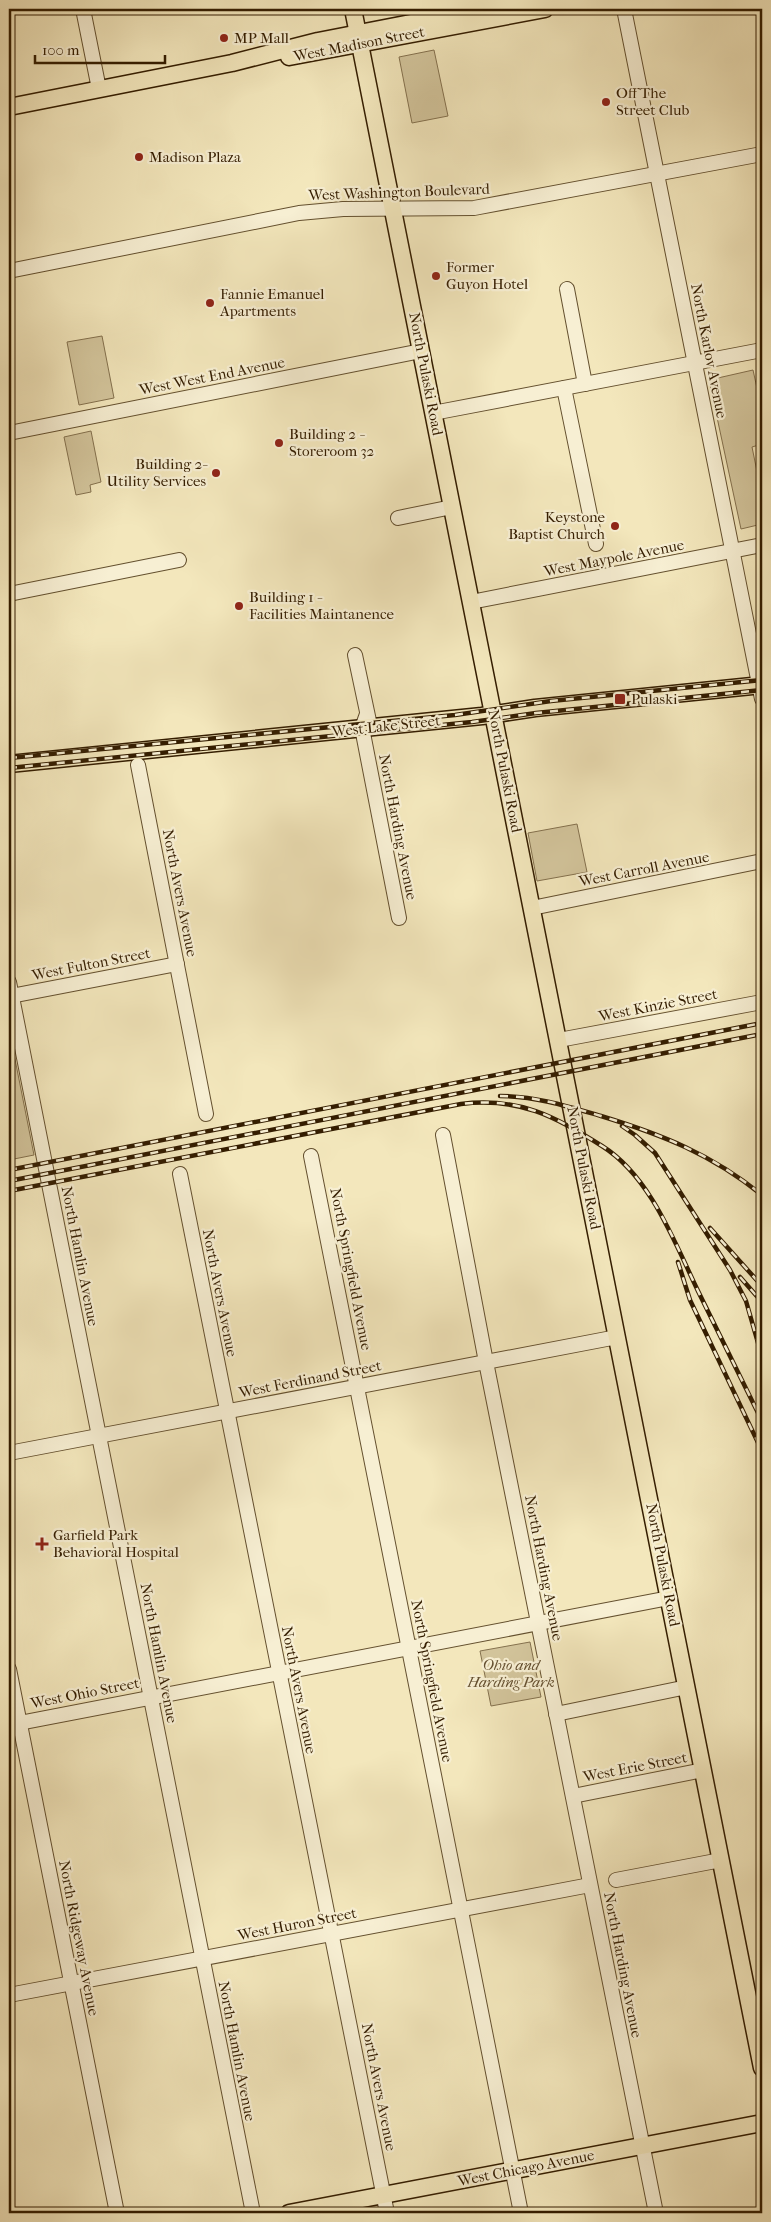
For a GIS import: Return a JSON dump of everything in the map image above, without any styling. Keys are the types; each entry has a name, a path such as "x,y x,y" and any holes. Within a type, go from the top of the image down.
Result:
{"main road":[{"name":"North Pulaski Road","path":"353,9 762,2068"},
{"name":"West Madison Street","path":"9,107 232,63 275,60 483,9"},
{"name":"West Madison Street","path":"359,39 545,9"},
{"name":"West Lake Street","path":"9,764 137,756 366,728 440,721 548,706 761,688"},
{"name":"West Chicago Avenue","path":"289,2213 762,2123"}],"street":[{"path":"83,9 99,89"},
{"name":"North Karlov Avenue","path":"624,9 761,688"},
{"name":"West Washington Boulevard","path":"9,271 299,213 331,209 453,209 489,206 762,154"},
{"path":"567,290 585,384"},
{"path":"434,414 762,350"},
{"name":"West West End Avenue","path":"9,433 421,351"},
{"path":"564,388 596,544"},
{"path":"398,518 452,507"},
{"name":"West Maypole Avenue","path":"471,602 762,545"},
{"path":"9,594 180,560"},
{"name":"North Harding Avenue","path":"355,656 399,918"},
{"name":"North Avers Avenue","path":"137,756 206,1114"},
{"name":"West Carroll Avenue","path":"532,908 762,862"},
{"name":"West Fulton Street","path":"10,989 177,964"},
{"name":"North Hamlin Avenue","path":"10,989 253,2213"},
{"name":"West Kinzie Street","path":"559,1040 762,1002"},
{"name":"North Harding Avenue","path":"444,1134 486,1362 656,2213"},
{"name":"North Springfield Avenue","path":"311,1156 521,2213"},
{"name":"North Avers Avenue","path":"180,1174 387,2213"},
{"name":"West Ferdinand Street","path":"9,1453 618,1337"},
{"name":"West Ohio Street","path":"14,1724 669,1598"},
{"name":"North Ridgeway Avenue","path":"9,1669 14,1724 71,1984 117,2213"},
{"path":"556,1714 687,1687"},
{"name":"West Erie Street","path":"573,1796 703,1770"},
{"path":"616,1880 721,1860"},
{"name":"West Huron Street","path":"9,1995 590,1885"}],"green space":[{"path":"434,50 448,116 412,123 399,57"},
{"path":"102,336 114,398 79,405 67,342"},
{"path":"753,370 762,411 762,444 752,447 762,496 762,524 741,529 709,380"},
{"path":"91,431 101,482 90,485 91,492 76,495 64,437"},
{"path":"577,824 587,872 537,881 528,833"},
{"path":"9,1029 34,1155 9,1160"},
{"name":"Ohio and Harding Park","path":"530,1642 541,1697 491,1706 480,1651"}],"railway":[{"path":"9,758 455,715 551,701 762,680"},
{"path":"9,768 472,722 536,713 762,690"},
{"path":"9,1170 762,1023"},
{"path":"9,1181 762,1034"},
{"path":"500,1096 513,1096 551,1102 645,1131 686,1147 705,1157 762,1195"},
{"path":"9,1191 461,1104 501,1103 536,1111 568,1126 602,1146 634,1174 670,1231 762,1421"},
{"path":"622,1126 655,1153 730,1270 746,1301 762,1357"},
{"path":"710,1228 762,1286"},
{"path":"678,1262 690,1300 762,1451"},
{"path":"740,1277 762,1302"}],"place":[{"name":"MP Mall","path":"224,38"},
{"name":"Off The Street Club","path":"606,102"},
{"name":"Madison Plaza","path":"139,157"},
{"name":"Former Guyon Hotel","path":"436,276"},
{"name":"Fannie Emanuel Apartments","path":"210,303"},
{"name":"Building 2 - Storeroom 32","path":"279,443"},
{"name":"Building 2- Utility Services","path":"216,473"},
{"name":"Keystone Baptist Church","path":"615,526"},
{"name":"Building 1 - Facilities Maintanence","path":"239,606"},
{"name":"Pulaski","path":"620,699"},
{"name":"Garfield Park Behavioral Hospital","path":"42,1544"}]}
